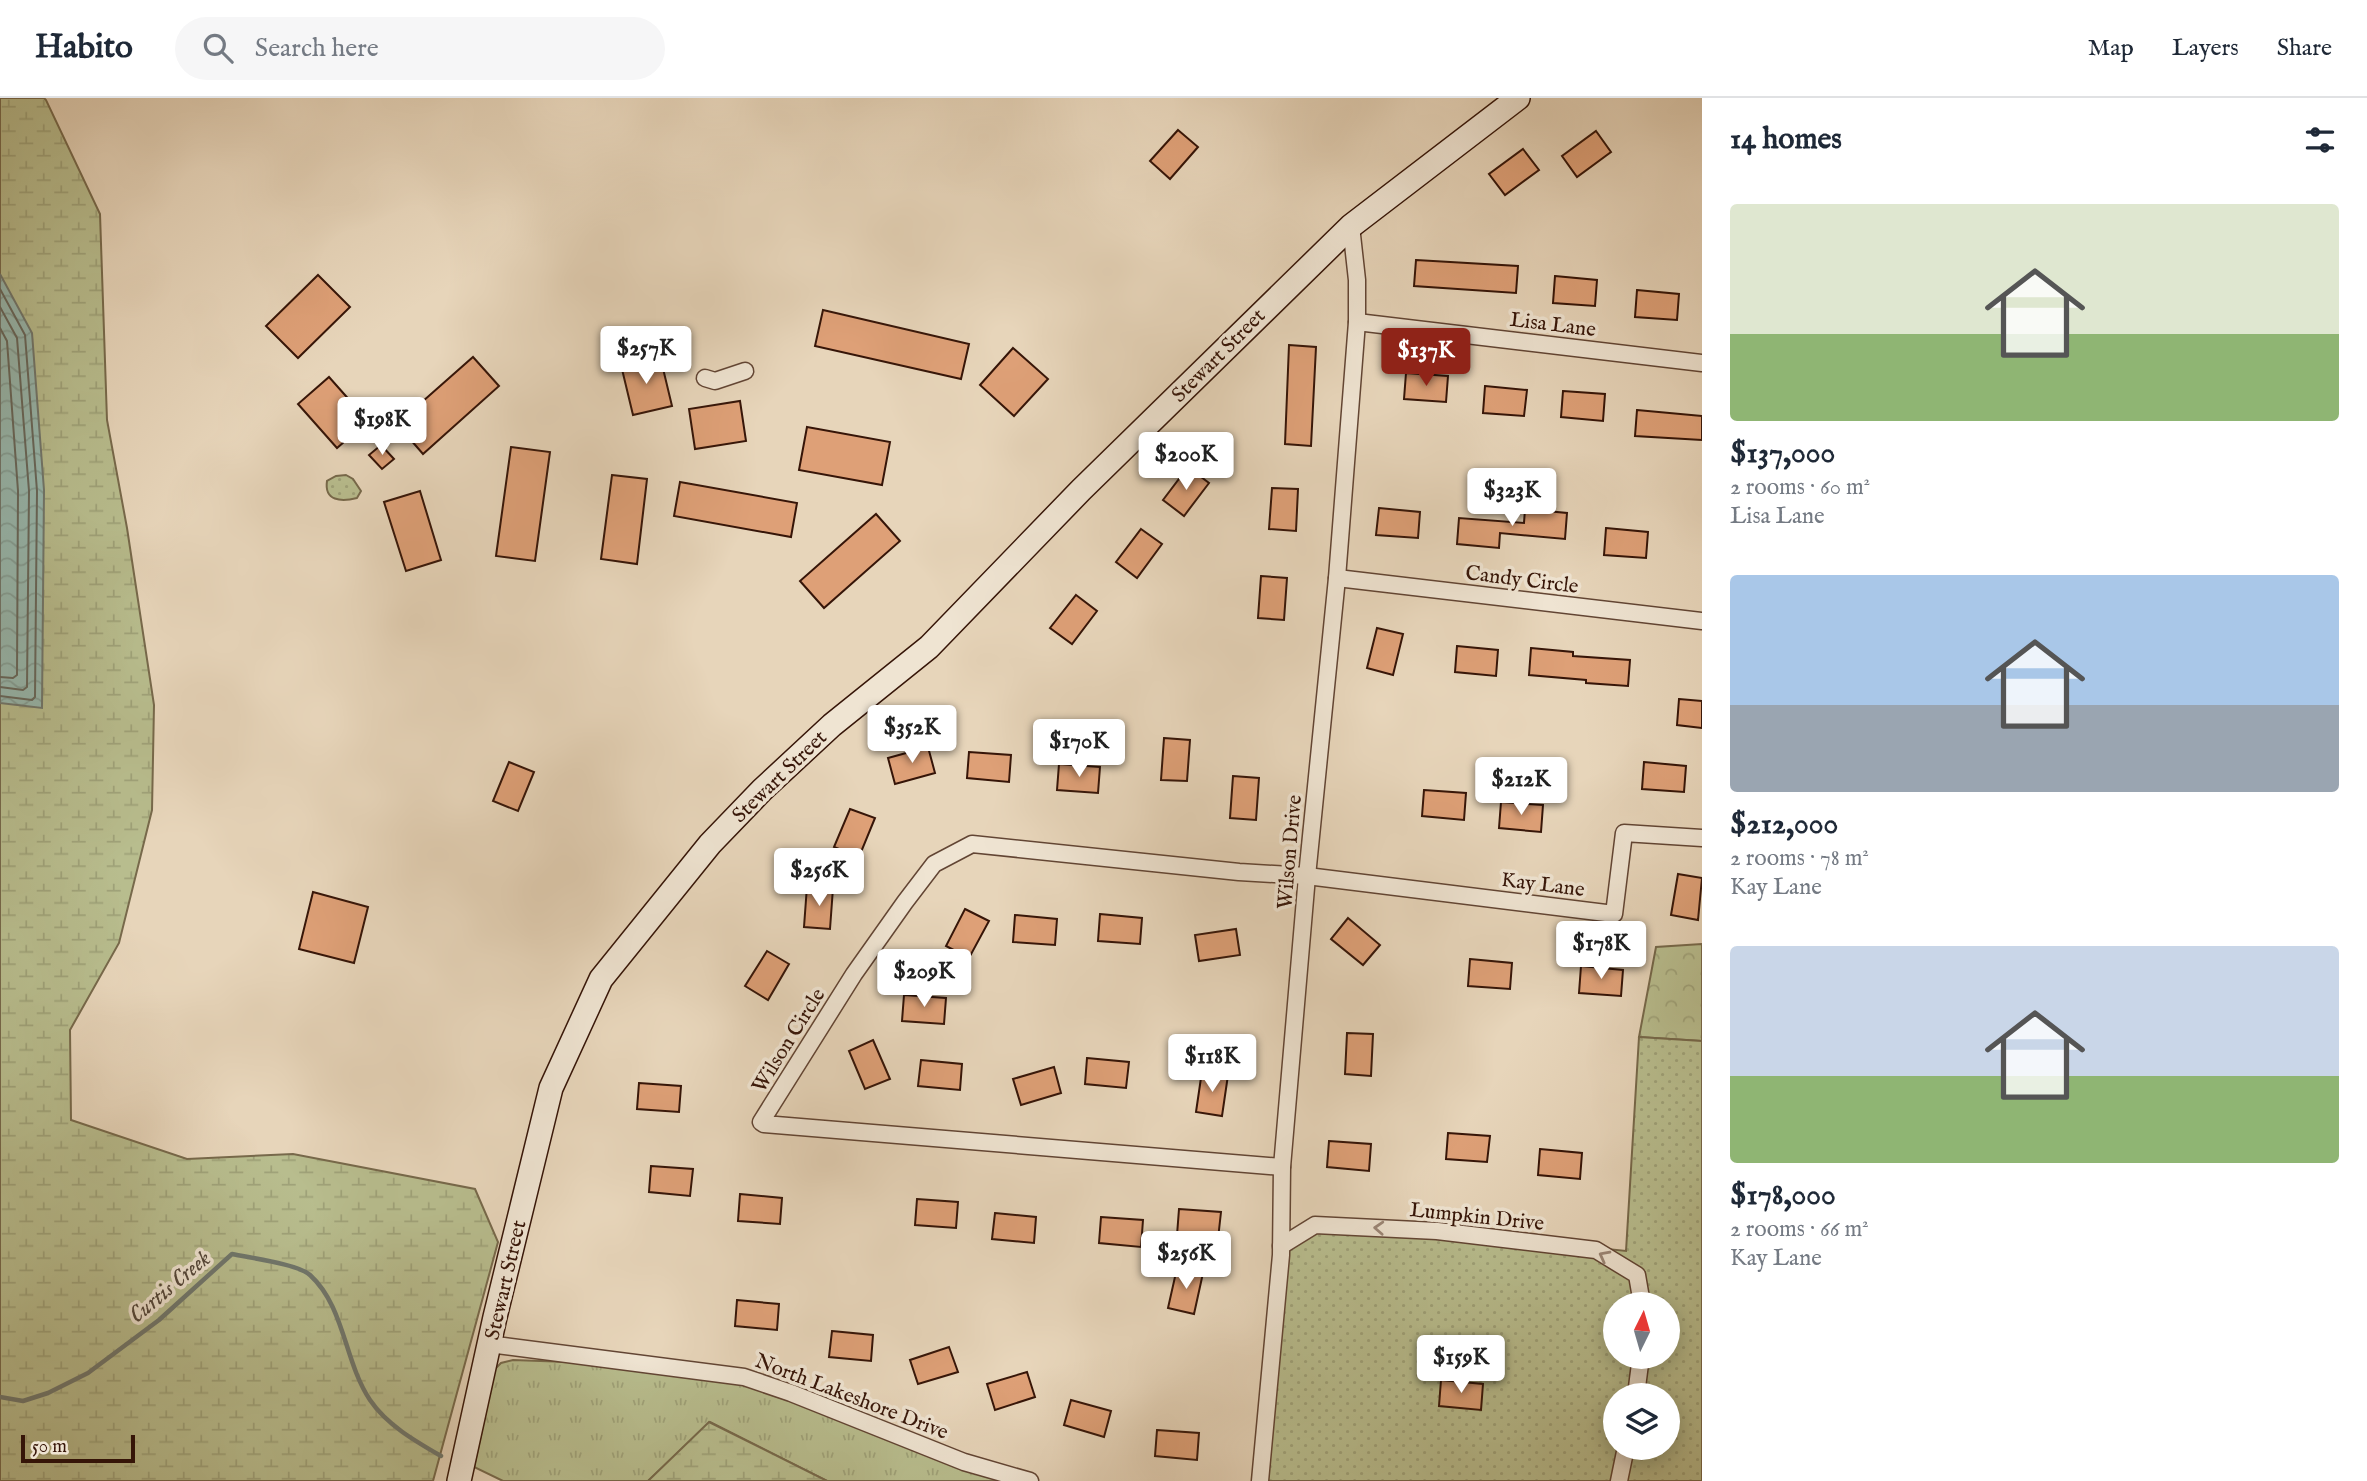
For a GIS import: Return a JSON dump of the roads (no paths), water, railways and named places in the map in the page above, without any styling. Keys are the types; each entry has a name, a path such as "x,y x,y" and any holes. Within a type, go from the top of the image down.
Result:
{"street":[{"name":"Stewart Street","path":"459,1481 551,1088 601,979 710,844 762,790 832,725 929,646 1081,490 1351,226 1518,98"},
{"name":"Wilson Drive","path":"1260,1481 1281,1246 1282,1167 1307,876 1337,578 1357,322 1357,280 1351,226"},
{"name":"Lisa Lane","path":"1357,322 1702,363"},
{"path":"705,378 715,381 745,371"},
{"name":"Candy Circle","path":"1337,578 1702,621"},
{"name":"Kay Lane","path":"1307,876 1614,914 1624,832 1702,838"},
{"name":"Wilson Circle","path":"1282,1167 761,1122 854,974 905,902 934,864 972,844 1239,872 1307,876"},
{"name":"Lumpkin Drive","path":"1281,1246 1315,1226 1437,1231 1596,1250 1637,1275 1640,1292"},
{"name":"North Lakeshore Drive","path":"489,1345 744,1377 964,1462 1030,1481"},
{"path":"1619,1481 1623,1460"}],"water":[{"path":"0,274 32,333 44,490 42,708 0,703"}],"waterway":[{"name":"Curtis Creek","path":"0,1397 23,1401 48,1393 88,1373 159,1320 232,1254 285,1265 310,1275 322,1288 338,1318 361,1385 370,1400 393,1425 441,1456"}]}
